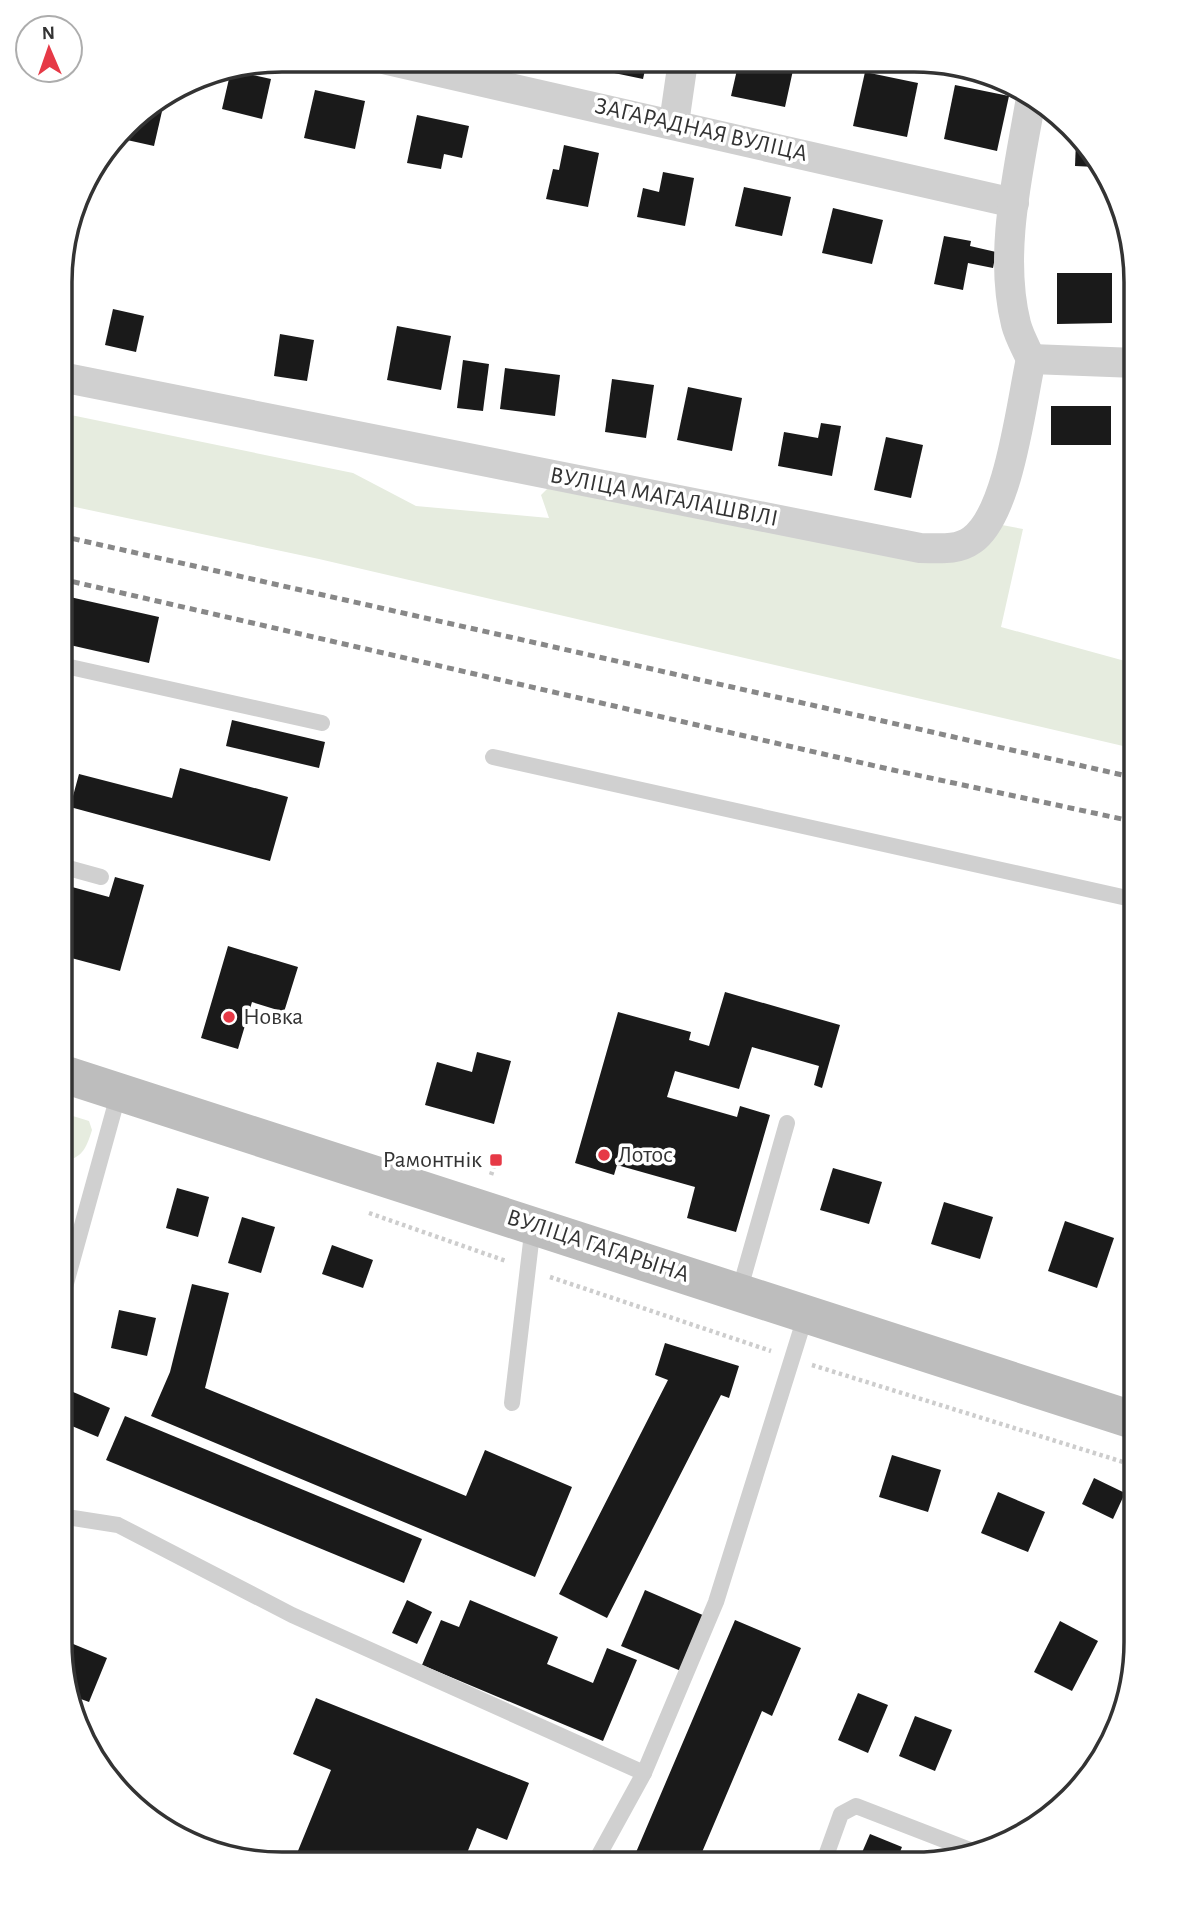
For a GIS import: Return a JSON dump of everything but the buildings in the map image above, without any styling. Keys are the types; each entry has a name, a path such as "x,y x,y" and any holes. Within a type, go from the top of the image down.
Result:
{"main road":[{"name":"ВУЛІЦА ГАГАРЫНА","path":"72,1077 1124,1417"}],"street":[{"name":"ЗАГАРАДНАЯ ВУЛІЦА","path":"442,72 674,123 1014,203"},
{"path":"674,123 681,72"},
{"path":"1030,107 1014,203 1010,273 1016,325 1031,359 1124,363"},
{"name":"ВУЛІЦА МАГАЛАШВІЛІ","path":"72,379 920,548 950,549 971,541 989,524 1000,502 1031,359"}],"lane":[{"path":"72,667 322,723"},
{"path":"493,757 1124,897"},
{"path":"72,869 100,877"},
{"path":"72,1262 119,1092"},
{"path":"739,1292 787,1123"},
{"path":"512,1403 533,1225"},
{"path":"601,1852 644,1773 716,1602 806,1314"},
{"path":"72,1518 118,1525 292,1615 644,1773"},
{"path":"827,1852 841,1814 856,1806 961,1846"}],"path":[{"path":"358,1209 794,1359 1124,1462"}],"shaded area":[{"path":"72,415 353,473 416,506 549,518 541,495 555,481 921,558 1002,525 1023,529 1001,627 1124,661 1124,746 319,559 72,506"},
{"path":"72,1116 89,1121 92,1130 82,1152 73,1158"}],"railway":[{"path":"72,538 1124,775"},
{"path":"72,582 893,770 1124,819"}],"place":[{"name":"Новка","path":"229,1017"},
{"name":"Лотос","path":"604,1155"},
{"name":"Рамонтнік","path":"496,1160"}]}
